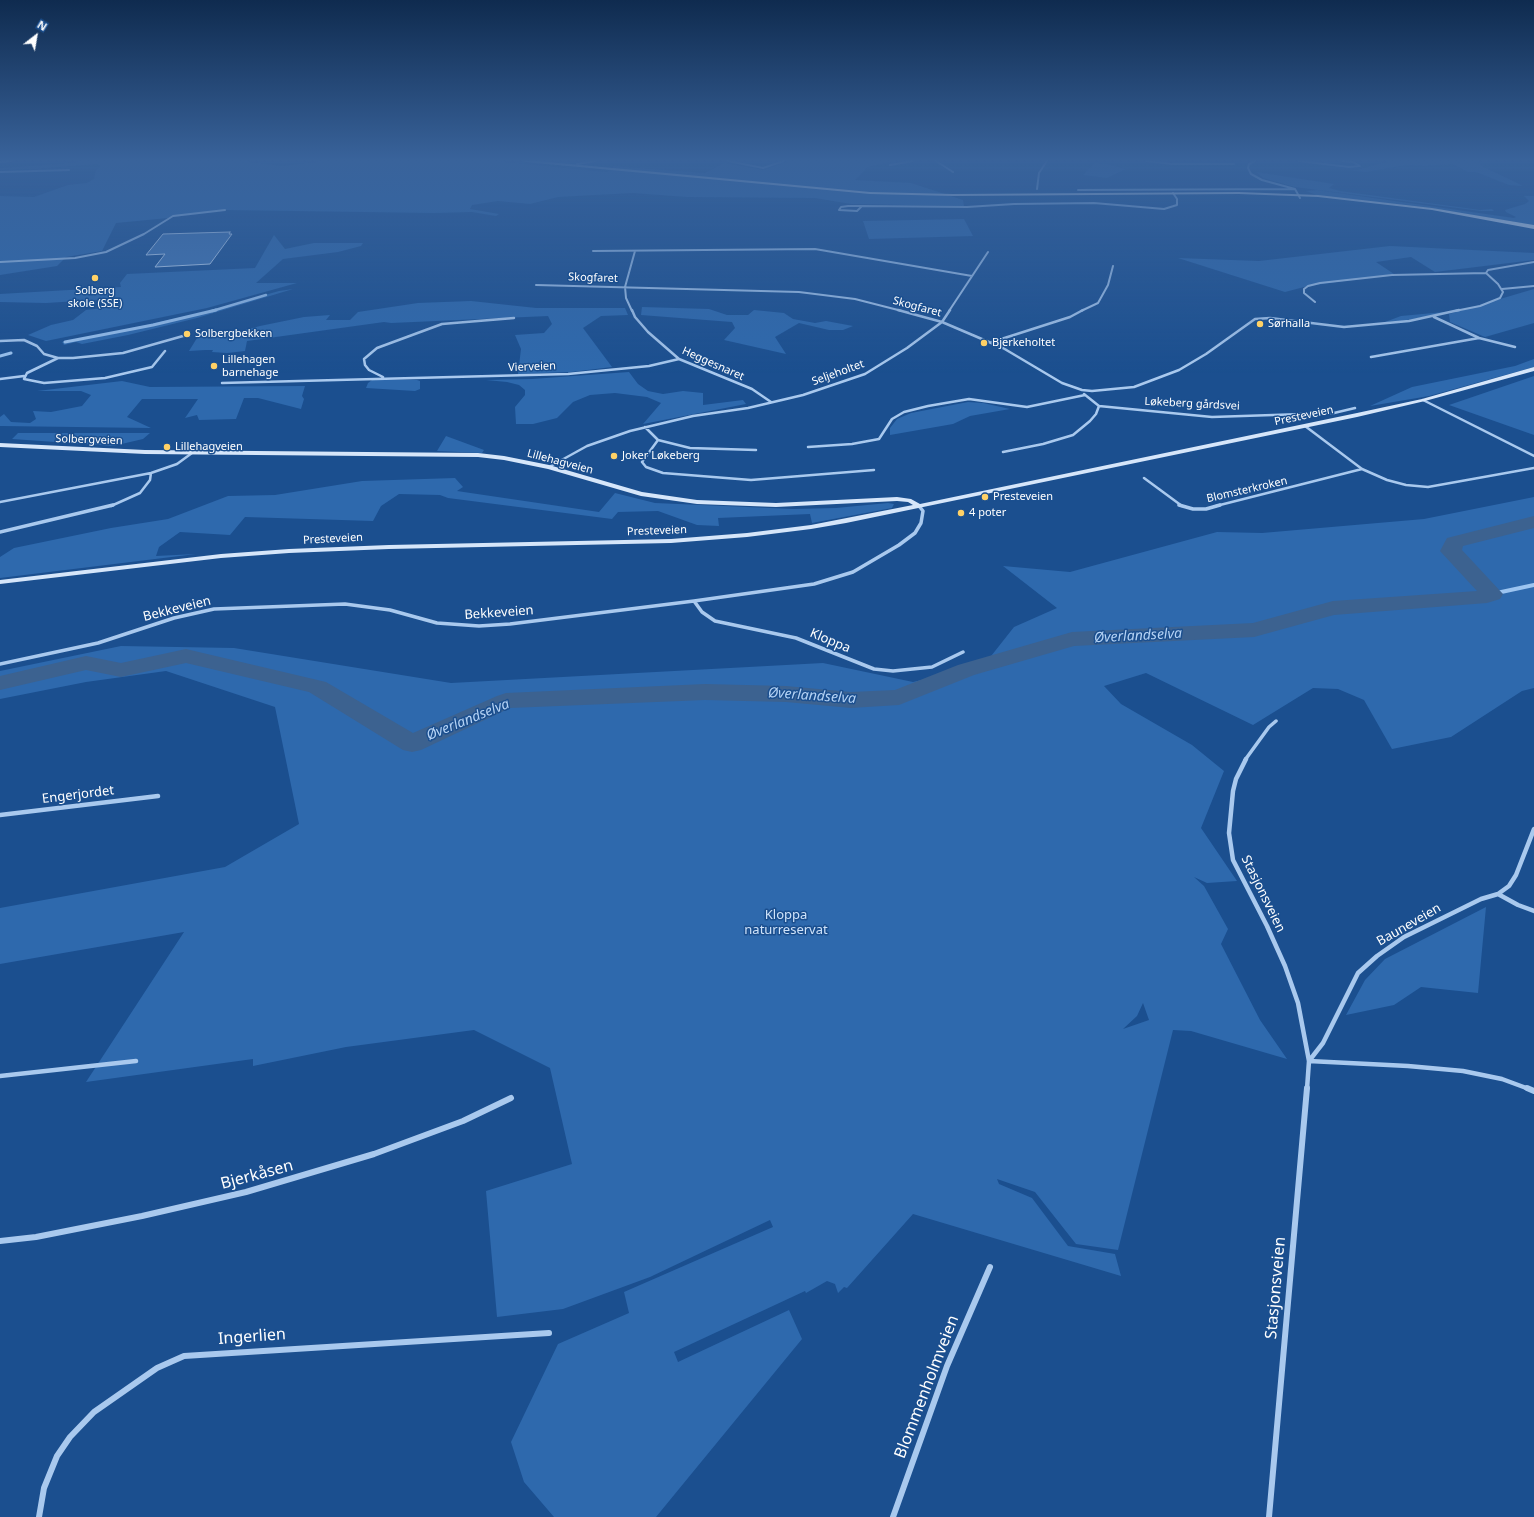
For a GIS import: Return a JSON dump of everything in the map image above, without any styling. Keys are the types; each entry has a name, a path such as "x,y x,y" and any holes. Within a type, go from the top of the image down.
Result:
{"main road":[{"name":"Presteveien","path":"0,582 221,556 289,551 724,538 839,523 1422,400 1534,369"},
{"name":"Solbergveien","path":"0,445 178,453"},
{"name":"Lillehagveien","path":"178,453 478,456 504,458 549,467 641,494 697,502 783,505 897,499 909,500 918,506"}],"street":[{"path":"0,262 60,259 106,252 147,232"},
{"path":"593,251 815,249 972,276"},
{"path":"624,287 635,250"},
{"name":"Seljeholtet","path":"549,467 587,446 645,427 771,402 818,390 865,374 907,348 942,322 988,252"},
{"path":"1315,302 1304,293 1304,289 1308,286 1320,283 1392,275 1486,273 1488,270 1534,262"},
{"path":"992,342 1070,317 1098,303 1108,285 1113,266"},
{"path":"1434,317 1491,302 1502,295 1502,289 1486,273"},
{"name":"Skogfaret","path":"536,285 760,290 836,296 870,302 942,322 992,342 1022,358 1054,378 1082,390 1103,391 1134,387 1179,370 1206,354 1250,322 1260,318 1344,326 1381,325 1434,317"},
{"path":"1502,289 1534,286"},
{"name":"Heggesnaret","path":"624,287 626,298 635,317 648,332 679,359 752,389 771,402"},
{"path":"1434,317 1479,338 1515,347"},
{"path":"384,378 369,370 365,365 364,359 377,348 442,324 514,318"},
{"path":"0,341 24,340 37,346 44,354 58,358 110,355 183,336"},
{"path":"1371,357 1479,338"},
{"path":"24,376 28,381 44,383 105,378 152,366 165,351"},
{"path":"0,379 24,376 58,358"},
{"name":"Vierveien","path":"222,383 588,373 649,366 679,359"},
{"path":"1004,452 1043,444 1073,435 1093,417 1099,406 1085,395 1082,390"},
{"path":"808,447 852,444 879,439 892,419 904,412 928,406 969,399 1027,407 1085,395"},
{"path":"1422,400 1534,456"},
{"name":"Løkeberg gårdsvei","path":"1099,406 1218,417 1286,413 1334,413 1355,408"},
{"path":"1304,426 1362,469 1387,480 1406,485 1428,487 1534,468"},
{"path":"645,427 658,440 690,448 756,450"},
{"path":"658,440 644,457 642,462 646,467 664,473 751,480 874,470"},
{"path":"0,502 151,473 177,464 192,453"},
{"name":"Blomsterkroken","path":"1144,478 1180,506 1193,509 1206,509 1362,469"},
{"path":"0,532 110,507 140,493 150,480 151,473"},
{"name":"Bekkeveien","path":"0,664 98,643 174,618 214,610 345,604 390,610 438,623 479,626 510,624 694,601 814,584 853,572 899,545 915,533 923,511 918,506"},
{"name":"Kloppa","path":"694,601 702,612 715,621 796,638 863,666 874,669 893,671 932,667 963,652"},
{"name":"Stasjonsveien","path":"1269,1517 1309,1062 1298,1003 1273,940 1233,860 1229,834 1233,791 1236,779 1248,754 1268,727 1276,721"},
{"name":"Engerjordet","path":"0,814 158,796"},
{"name":"Bauneveien","path":"1309,1062 1323,1044 1348,990 1358,973 1377,956 1404,937 1481,899 1498,894 1509,886 1516,876 1534,828"},
{"path":"1498,894 1518,905 1534,911"},
{"path":"0,1076 136,1061"},
{"path":"1309,1062 1463,1070 1502,1079 1534,1091"},
{"name":"Bjerkåsen","path":"0,1241 36,1237 134,1218 246,1192 374,1154 463,1121 511,1098"},
{"name":"Blommenholmveien","path":"893,1517 947,1366 990,1268"},
{"name":"Ingerlien","path":"39,1517 44,1488 57,1456 70,1437 94,1412 158,1368 184,1356 549,1333"}],"green space":[{"path":"0,232 112,232 102,251 66,257 57,266 0,275"},
{"path":"867,232 971,232 973,236 869,239"},
{"path":"274,235 285,249 314,243 363,243 361,246 338,252 283,259 256,283 297,283 207,308 46,341 28,335 51,325 73,320 86,310 104,308 110,299 46,303 0,302 0,294 121,287 120,283 127,274 255,268"},
{"path":"1390,246 1534,253 1534,260 1435,272 1411,257 1376,262 1394,274 1308,286 1285,292 1178,258 1259,261"},
{"path":"293,289 197,318 128,335 82,344 76,342 64,345 62,342 209,311 279,291"},
{"path":"1534,289 1534,323 1485,337 1450,322 1449,314"},
{"path":"471,301 536,308 625,308 628,315 601,316 583,328 612,367 571,372 518,374 521,349 515,335 544,333 552,324 548,316 391,323 384,322 247,341 245,351 227,353 212,352 213,350 189,351 197,338 230,334 304,317 330,315 326,320 350,320 358,312 418,303"},
{"path":"642,307 709,309 727,315 748,315 754,310 784,313 793,319 815,323 826,321 853,326 843,330 829,330 799,323 775,337 786,354 724,340 735,328 732,322 641,315"},
{"path":"1455,311 1402,321 1385,322 1401,316"},
{"path":"1534,359 1534,367 1429,396 1370,406 1412,387 1515,366"},
{"path":"629,372 638,384 648,391 663,394 683,391 703,393 703,405 743,400 746,404 643,424 661,403 647,397 615,393 590,395 573,402 557,418 533,424 516,424 515,407 525,395 525,390 519,385 486,380 532,379"},
{"path":"1534,376 1534,435 1449,405"},
{"path":"372,380 417,380 420,381 420,389 415,391 366,388 368,383"},
{"path":"122,381 150,387 305,386 302,396 304,399 301,409 258,398 244,398 236,419 199,420 197,415 185,418 198,399 142,399 127,417 151,428 0,426 0,417 4,414 11,422 30,423 36,419 33,411 51,412 82,406 91,395 81,391 37,391"},
{"path":"968,402 983,403 1010,409 970,416 953,424 890,435 890,428 897,419 911,413"},
{"path":"18,433 150,433 143,439 113,446 12,439"},
{"path":"446,436 484,450 482,453 437,451"},
{"path":"455,478 463,487 457,491 599,512 615,493 655,503 793,509 836,508 888,503 894,504 892,508 812,523 810,514 718,518 719,526 697,525 658,511 618,512 612,519 448,498 440,495 399,494 381,506 373,521 245,517 230,535 180,532 159,547 156,556 196,554 0,578 0,557 14,548 111,528 168,519 228,496 275,495 362,481"},
{"name":"Kloppa naturreservat","path":"1534,497 1534,688 1522,691 1451,737 1392,749 1364,700 1338,689 1313,688 1253,725 1146,673 1104,686 1121,704 1192,745 1224,771 1201,828 1237,881 1207,883 1194,877 1204,886 1228,929 1221,944 1260,1020 1287,1059 1191,1031 1173,1030 1118,1250 1076,1244 1035,1192 997,1179 999,1184 1032,1198 1068,1246 1115,1254 1121,1276 913,1214 847,1288 844,1287 838,1293 835,1284 827,1281 806,1293 805,1291 674,1352 678,1362 789,1310 802,1339 656,1517 554,1517 524,1482 511,1442 558,1344 629,1313 624,1292 773,1227 770,1220 650,1277 563,1309 497,1317 486,1191 572,1164 550,1068 474,1030 346,1047 253,1066 253,1059 86,1082 184,932 0,964 0,908 225,867 299,824 275,707 166,671 86,682 0,699 0,671 121,646 234,648 451,683 823,663 913,682 984,665 1014,627 1057,608 1003,566 1070,572 1217,532 1262,533 1424,519","holes":["1143,1003 1149,1020 1123,1029 1137,1016"]},
{"path":"1486,907 1478,993 1421,987 1394,1005 1346,1015 1365,980 1385,959"}],"building":[{"path":"230,232 229,234 232,234 210,264 155,267 165,254 146,255 163,234"}],"waterway":[{"name":"Solbergbekken","path":"213,311 266,295"},
{"name":"Solbergbekken","path":"65,342 153,325 213,311"},
{"name":"Solbergbekken","path":"0,356 11,353"},
{"name":"Øverlandselva","path":"0,683 86,663 121,670 186,656 317,687 412,744 506,701 705,692 786,694 851,700 899,697 966,670 1072,639 1254,630 1333,608 1479,598 1492,594 1451,551 1454,542 1534,522"},
{"path":"1492,594 1534,585"}],"place":[{"name":"Solberg skole (SSE)","path":"95,278"},
{"name":"Sørhalla","path":"1260,324"},
{"name":"Solbergbekken","path":"187,334"},
{"name":"Bjerkeholtet","path":"984,343"},
{"name":"Lillehagen barnehage","path":"214,366"},
{"name":"Lillehagveien","path":"167,447"},
{"name":"Joker Løkeberg","path":"614,456"},
{"name":"Presteveien","path":"985,497"},
{"name":"4 poter","path":"961,513"}]}
